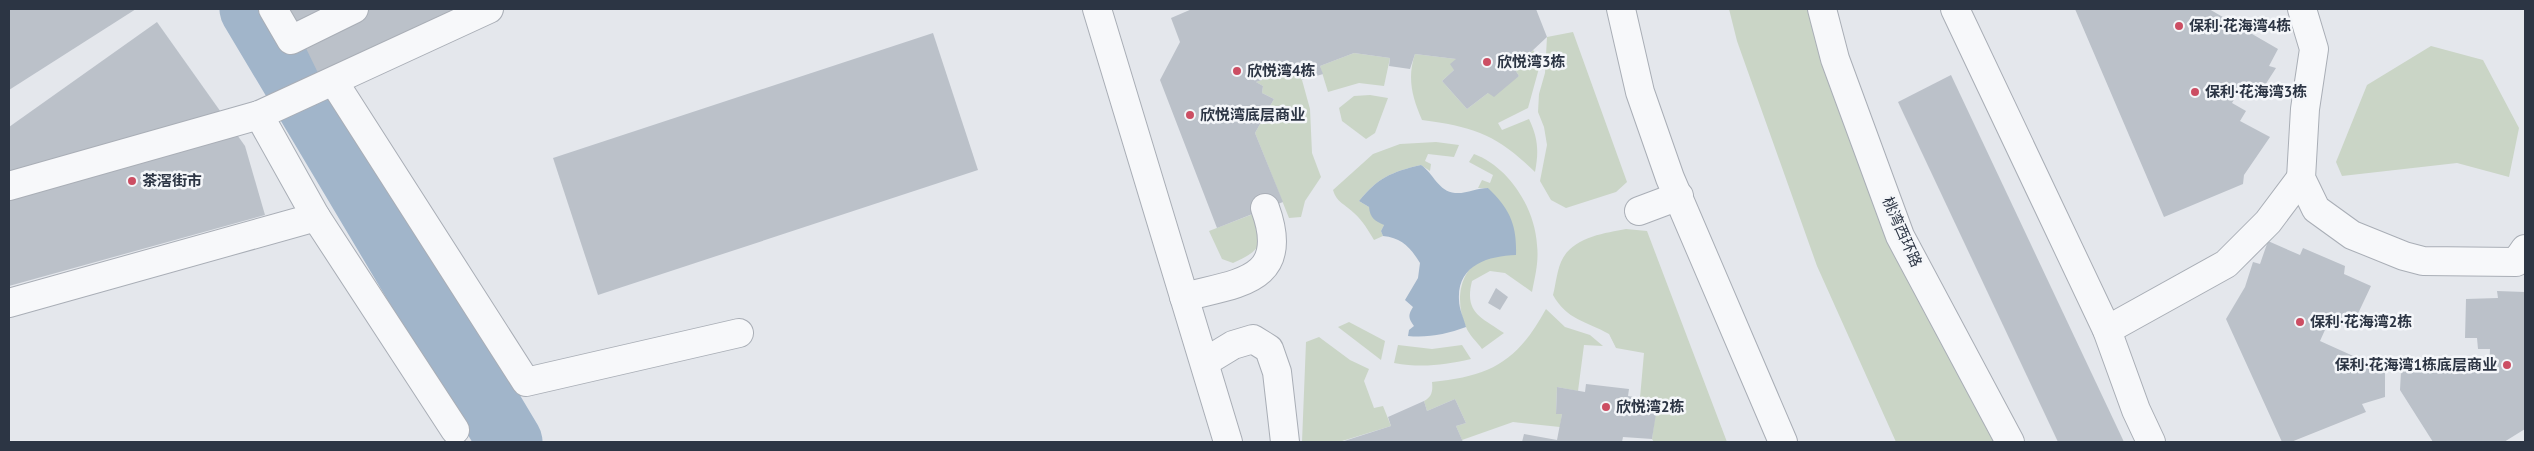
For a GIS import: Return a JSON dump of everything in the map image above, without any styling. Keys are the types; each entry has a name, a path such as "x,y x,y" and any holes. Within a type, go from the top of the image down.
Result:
{"street":[{"path":"273,9 291,40 354,9"},
{"path":"9,186 269,111 489,9"},
{"path":"1096,9 1228,442"},
{"path":"1622,9 1640,92 1679,196 1783,442"},
{"name":"桃湾西环路","path":"1822,9 1835,58 1900,236 2010,442"},
{"path":"1955,9 2107,330 2136,410 2151,442"},
{"path":"2302,9 2314,49 2305,109 2301,178 2316,209 2352,235 2404,256 2423,261 2516,262 2525,249"},
{"path":"334,82 526,382 739,333"},
{"path":"269,111 316,217 455,430"},
{"path":"2107,330 2226,264 2268,222 2301,178"},
{"path":"1639,211 1679,196"},
{"path":"1184,297 1251,279 1271,259 1270,220 1265,208"},
{"path":"9,302 316,217"},
{"path":"1205,362 1233,345 1254,339 1269,349 1277,372 1285,442"}],"green space":[{"path":"1729,9 1808,9 1843,103 2001,442 1896,442 1817,266 1737,41"},
{"path":"1573,32 1627,182 1616,192 1566,208 1551,200 1540,181 1547,145 1544,127 1538,112 1539,94 1545,73 1547,37"},
{"path":"2431,46 2483,60 2519,128 2509,177 2457,163 2342,176 2336,162 2367,85"},
{"path":"1533,50 1541,61 1528,108 1498,123 1502,130 1529,119 1537,145 1535,172 1509,149 1484,135 1457,126 1422,120 1411,79 1415,54 1456,59 1454,70 1442,81 1467,109 1488,93 1519,76 1514,68"},
{"path":"1354,53 1390,58 1384,86 1359,83 1328,92 1320,66"},
{"path":"1295,68 1302,80 1310,109 1312,153 1321,177 1305,201 1301,217 1289,218 1255,133 1274,99 1262,93 1263,86 1256,82"},
{"path":"1370,95 1388,98 1375,133 1366,139 1342,121 1339,108 1354,96"},
{"path":"1436,142 1459,145 1454,157 1428,154 1425,161 1431,164 1430,171 1421,165 1393,173 1379,181 1359,201 1369,207 1384,225 1381,231 1383,236 1374,240 1360,219 1339,200 1333,190 1373,154 1400,144"},
{"path":"1474,154 1498,168 1518,190 1531,217 1535,231 1537,251 1532,292 1505,273 1490,271 1472,281 1470,300 1476,313 1504,333 1482,349 1469,333 1463,318 1460,300 1463,281 1473,266 1485,258 1516,255 1488,188 1478,188 1482,180 1490,183 1493,175 1469,162"},
{"path":"1253,214 1259,239 1255,250 1233,263 1222,259 1209,231"},
{"path":"1626,229 1647,231 1727,442 1654,442 1652,439 1657,401 1640,398 1644,353 1616,348 1609,334 1571,315 1564,310 1553,295 1559,266 1568,251 1591,237"},
{"path":"1546,309 1565,327 1590,335 1603,346 1584,345 1578,391 1557,387 1556,413 1562,414 1560,427 1513,422 1462,440 1456,426 1466,423 1455,399 1427,411 1424,401 1429,398 1432,382 1471,376 1500,363 1513,354 1524,342"},
{"path":"1349,322 1385,341 1381,360 1338,327"},
{"path":"1319,337 1350,360 1369,369 1364,381 1374,408 1383,406 1391,426 1339,442 1302,442 1306,342"},
{"path":"1398,345 1432,349 1462,345 1471,359 1433,365 1394,363"}],"water":[{"path":"1421,165 1440,186 1449,192 1459,193 1488,188 1502,203 1511,218 1515,235 1516,255 1485,260 1476,265 1463,278 1459,300 1466,327 1437,335 1408,336 1409,330 1414,326 1409,316 1413,307 1405,300 1418,278 1420,263 1405,244 1383,236 1381,231 1384,225 1374,219 1370,214 1369,207 1359,201 1379,181 1393,173"}],"building":[{"path":"9,9 136,9 9,90"},
{"path":"288,9 325,9 295,23"},
{"path":"363,9 461,9 320,77 301,38"},
{"path":"1192,9 1536,9 1547,37 1514,68 1519,76 1494,97 1488,93 1467,109 1442,81 1454,70 1450,64 1456,59 1415,54 1410,69 1389,66 1390,58 1354,53 1320,66 1323,74 1310,78 1302,80 1295,68 1256,82 1263,86 1262,93 1274,99 1255,133 1283,202 1217,228 1160,80 1180,42 1171,18"},
{"path":"2075,9 2209,9 2278,49 2269,66 2276,68 2260,93 2250,87 2248,96 2239,91 2232,103 2246,111 2240,121 2270,137 2244,175 2243,184 2164,217"},
{"name":"茶滘街市","path":"157,22 245,146 265,215 9,286 9,127"},
{"path":"933,33 978,170 598,295 553,158"},
{"path":"1951,75 2124,442 2058,442 1898,102"},
{"path":"2268,241 2300,255 2303,248 2345,266 2344,274 2371,286 2354,322 2345,319 2341,327 2329,321 2320,341 2371,364 2385,366 2385,397 2362,404 2366,412 2291,442 2282,442 2226,319 2245,287 2253,262 2260,264"},
{"path":"1496,288 1508,297 1500,310 1488,303"},
{"name":"保利·花海湾1栋底层商业","path":"2497,291 2525,292 2525,429 2504,442 2433,442 2400,390 2401,371 2489,372 2490,349 2478,349 2477,338 2465,338 2466,299 2498,298"},
{"name":"欣悦湾2栋","path":"1586,384 1629,389 1628,396 1658,401 1652,439 1623,437 1622,442 1522,442 1524,434 1557,440 1562,414 1556,414 1557,387 1585,392"},
{"path":"1455,399 1466,423 1456,426 1463,442 1341,442 1391,426 1388,417 1424,401 1427,411"}],"waterway":[{"path":"252,9 510,442"}],"place":[{"name":"保利·花海湾4栋","path":"2179,26"},
{"name":"欣悦湾3栋","path":"1487,62"},
{"name":"欣悦湾4栋","path":"1237,71"},
{"name":"保利·花海湾3栋","path":"2195,92"},
{"name":"欣悦湾底层商业","path":"1190,115"},
{"name":"茶滘街市","path":"132,181"},
{"name":"保利·花海湾2栋","path":"2300,322"},
{"name":"保利·花海湾1栋底层商业","path":"2507,365"},
{"name":"欣悦湾2栋","path":"1606,407"}]}
